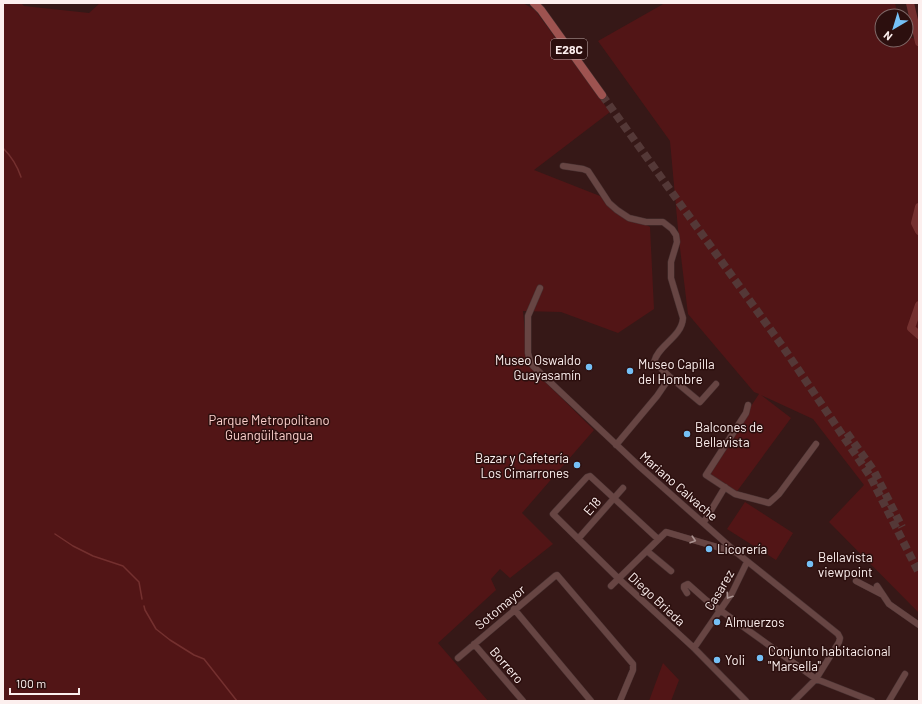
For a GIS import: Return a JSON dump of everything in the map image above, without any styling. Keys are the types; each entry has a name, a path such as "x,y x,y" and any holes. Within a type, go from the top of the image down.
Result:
{"main road":[{"name":"E28C","path":"534,3 541,10 603,94 540,3"}],"street":[{"path":"563,166 583,168 588,171 609,203 629,218 646,222 663,222 672,229 676,235 677,242 671,262 671,278 683,318 681,328 654,362 700,402 716,384"},
{"name":"Mariano Calvache","path":"540,288 528,316 530,361 533,366 616,445 747,562 838,634 840,638 839,642 816,679 794,701"},
{"path":"616,445 657,396 670,377"},
{"path":"748,405 746,413 706,475 735,494 769,504 816,444"},
{"name":"Diego Brieda","path":"614,498 589,476 553,514 619,579 694,648 746,701"},
{"path":"704,522 725,487"},
{"name":"E18","path":"578,539 623,488"},
{"path":"614,498 658,539"},
{"path":"611,586 658,539 668,532 737,553"},
{"path":"647,551 672,571"},
{"name":"Casarez","path":"694,648 732,592 747,562"},
{"name":"Sotomayor","path":"458,658 514,609 555,576 558,576 633,664 633,670 620,701"},
{"path":"856,581 884,596"},
{"path":"687,593 684,586 688,584 703,597 816,679 872,701"},
{"path":"878,586 893,607 919,625"},
{"path":"514,609 591,701"},
{"name":"Borrero","path":"474,644 523,701"},
{"path":"889,701 906,674"}],"green space":[{"name":"Parque Metropolitano Guangüiltangua","path":"3,3 21,3 24,6 89,13 100,3 523,3 535,10 610,112 534,170 600,196 650,227 654,309 618,333 561,312 523,311 528,365 594,430 522,513 553,544 510,578 500,569 491,579 496,590 438,643 488,701 3,701"},
{"path":"665,3 895,3 896,8 874,8 874,48 914,48 914,38 919,40 919,613 829,522 864,485 813,419 761,395 791,418 735,494 706,474 759,394 754,392 688,314 679,240 670,141 598,41"},
{"path":"745,502 793,533 776,560 727,529"},
{"path":"663,663 679,680 671,701 649,701"}],"waterway":[{"path":"910,3 919,42"},
{"path":"3,148 14,161 21,177"},
{"path":"919,207 915,223 919,231"},
{"path":"919,305 911,328 919,335"},
{"path":"55,534 73,546 93,556 123,566 139,582 142,599"},
{"path":"144,606 156,629 170,640 194,655 204,659 237,701"}],"tunnel":[{"path":"602,95 783,347 870,476 919,573"},
{"path":"847,433 874,471 902,527"}],"place":[{"name":"Museo Oswaldo Guayasamín","path":"589,367"},
{"name":"Museo Capilla del Hombre","path":"630,371"},
{"name":"Balcones de Bellavista","path":"687,434"},
{"name":"Bazar y Cafetería Los Cimarrones","path":"577,465"},
{"name":"Licorería","path":"709,549"},
{"name":"Bellavista viewpoint","path":"810,564"},
{"name":"Almuerzos","path":"717,622"},
{"name":"Conjunto habitacional \"Marsella\"","path":"760,658"},
{"name":"Yoli","path":"717,660"}]}
